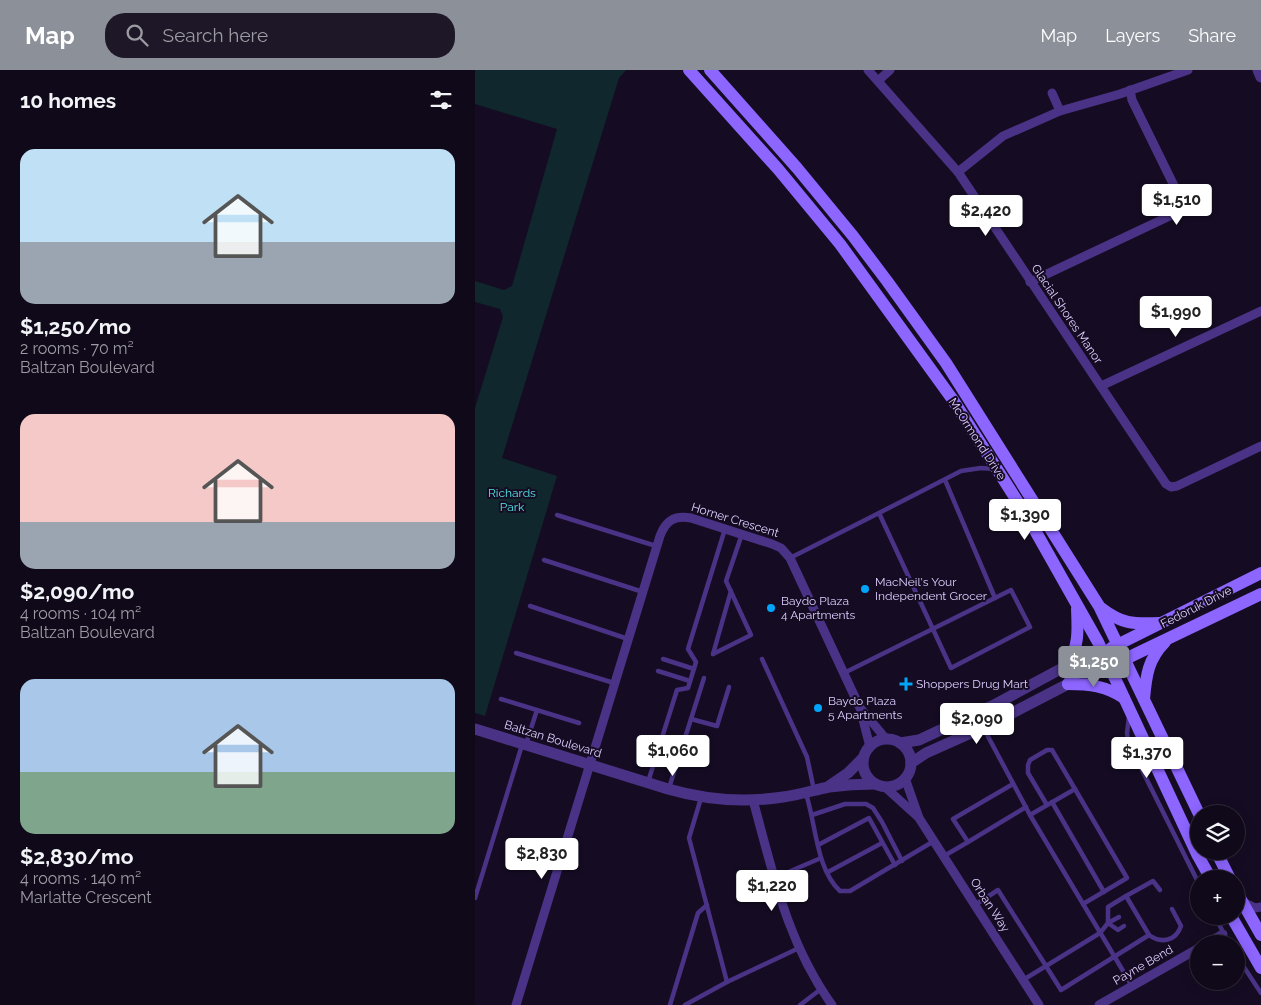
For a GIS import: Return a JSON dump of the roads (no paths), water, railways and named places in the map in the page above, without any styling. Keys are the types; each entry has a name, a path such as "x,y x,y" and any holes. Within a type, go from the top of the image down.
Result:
{"main road":[{"name":"McOrmond Drive","path":"689,70 778,169 839,244 953,400 1028,518 1106,658 1207,870"},
{"name":"McOrmond Drive","path":"710,70 797,168 887,281 946,363 1099,606 1195,805"},
{"name":"Fedoruk Drive","path":"1106,658 1118,645 1261,574"},
{"name":"Fedoruk Drive","path":"1106,658 1125,660 1261,594"},
{"path":"1068,665 1075,652 1079,637 1076,604"},
{"path":"1099,606 1114,618 1128,623 1164,623"},
{"path":"1144,699 1145,681 1149,666 1156,652 1168,638"},
{"path":"1068,684 1077,671 1106,658"},
{"path":"1068,684 1099,686 1113,691 1124,698"},
{"path":"1245,907 1261,935"},
{"path":"1236,925 1261,968"}],"street":[{"name":"Glacial Shores Manor","path":"868,70 957,172 1166,484 1171,487 1177,486 1261,446"},
{"path":"878,81 890,70"},
{"path":"957,172 1003,136 1060,112 1188,70"},
{"path":"1258,70 1261,77"},
{"path":"1030,282 1176,213 1181,208 1181,200 1130,90"},
{"path":"1052,93 1060,112"},
{"path":"1101,386 1261,311"},
{"name":"Horner Crescent","path":"516,1005 657,546 663,528 669,520 681,516 742,534 781,548 790,558 860,708 870,747"},
{"path":"900,743 909,755 911,762 909,772 895,786 880,786 865,773 863,766 866,750 879,740 886,739 900,743 919,740 994,705 1068,665 1106,658"},
{"path":"911,762 926,753 983,728 1068,684"},
{"name":"Horner Crescent","path":"860,708 886,739"},
{"name":"Baltzan Boulevard","path":"475,730 668,789 718,800 782,798 828,787 880,786"},
{"name":"Baltzan Boulevard","path":"828,787 848,773 863,758"},
{"name":"Orban Way","path":"905,778 919,818 1039,1005"},
{"name":"Orban Way","path":"880,786 919,818"},
{"path":"753,800 781,903 799,948 821,989 832,1005"},
{"path":"1245,900 1255,908 1261,907"},
{"name":"Payne Bend","path":"1099,1005 1190,953"}],"lane":[{"path":"790,558 961,472 981,468 997,469"},
{"path":"945,480 995,598"},
{"path":"844,673 932,630 1011,590 1030,627 951,668 932,630 879,514"},
{"path":"557,515 657,546"},
{"path":"648,783 677,690 688,688 694,669 696,662 688,649 725,529"},
{"path":"731,591 713,654 751,635 727,581 742,534"},
{"path":"544,560 643,592"},
{"path":"530,606 629,639"},
{"path":"515,653 616,683"},
{"path":"663,659 694,669"},
{"path":"763,659 807,757 812,815 818,845 821,858 833,885 840,891 850,891 934,841"},
{"path":"659,672 690,681"},
{"path":"668,789 704,678"},
{"path":"691,719 717,726 729,687"},
{"path":"501,699 579,723"},
{"path":"475,898 524,744 537,710"},
{"path":"1130,711 1127,733 1128,742 1192,870"},
{"path":"983,728 1030,815 1131,986"},
{"path":"1047,805 1028,772 1028,765 1030,760 1047,750 1052,750 1127,878 1083,904"},
{"path":"968,842 953,820 1013,784"},
{"path":"1030,815 1075,789"},
{"path":"702,797 689,838 727,982"},
{"path":"1053,802 1104,892"},
{"path":"812,815 845,804 866,804 873,808 902,860"},
{"path":"944,856 1026,807"},
{"path":"818,845 869,818 895,865"},
{"path":"827,872 882,843"},
{"path":"774,877 786,874 821,858"},
{"path":"1023,980 1101,933 1108,922 1108,908 1126,896 1153,881 1161,890"},
{"path":"975,905 998,890 1061,990 1149,935"},
{"path":"1126,896 1136,918 1149,935 1155,939 1164,941 1177,934 1181,926 1172,908"},
{"path":"670,1005 699,913 707,905"},
{"path":"1108,922 1119,917"},
{"path":"1108,922 1118,930 1124,926"},
{"path":"1219,925 1223,934"},
{"path":"685,1005 727,982 799,948"},
{"path":"1245,969 1261,994"},
{"path":"800,1005 821,989"}],"place":[{"name":"MacNeil's Your Independent Grocer","path":"865,589"},
{"name":"Baydo Plaza 4 Apartments","path":"771,608"},
{"name":"Shoppers Drug Mart","path":"906,684"},
{"name":"Baydo Plaza 5 Apartments","path":"818,708"}],"park label":[{"name":"Richards Park","path":"512,500"}]}
